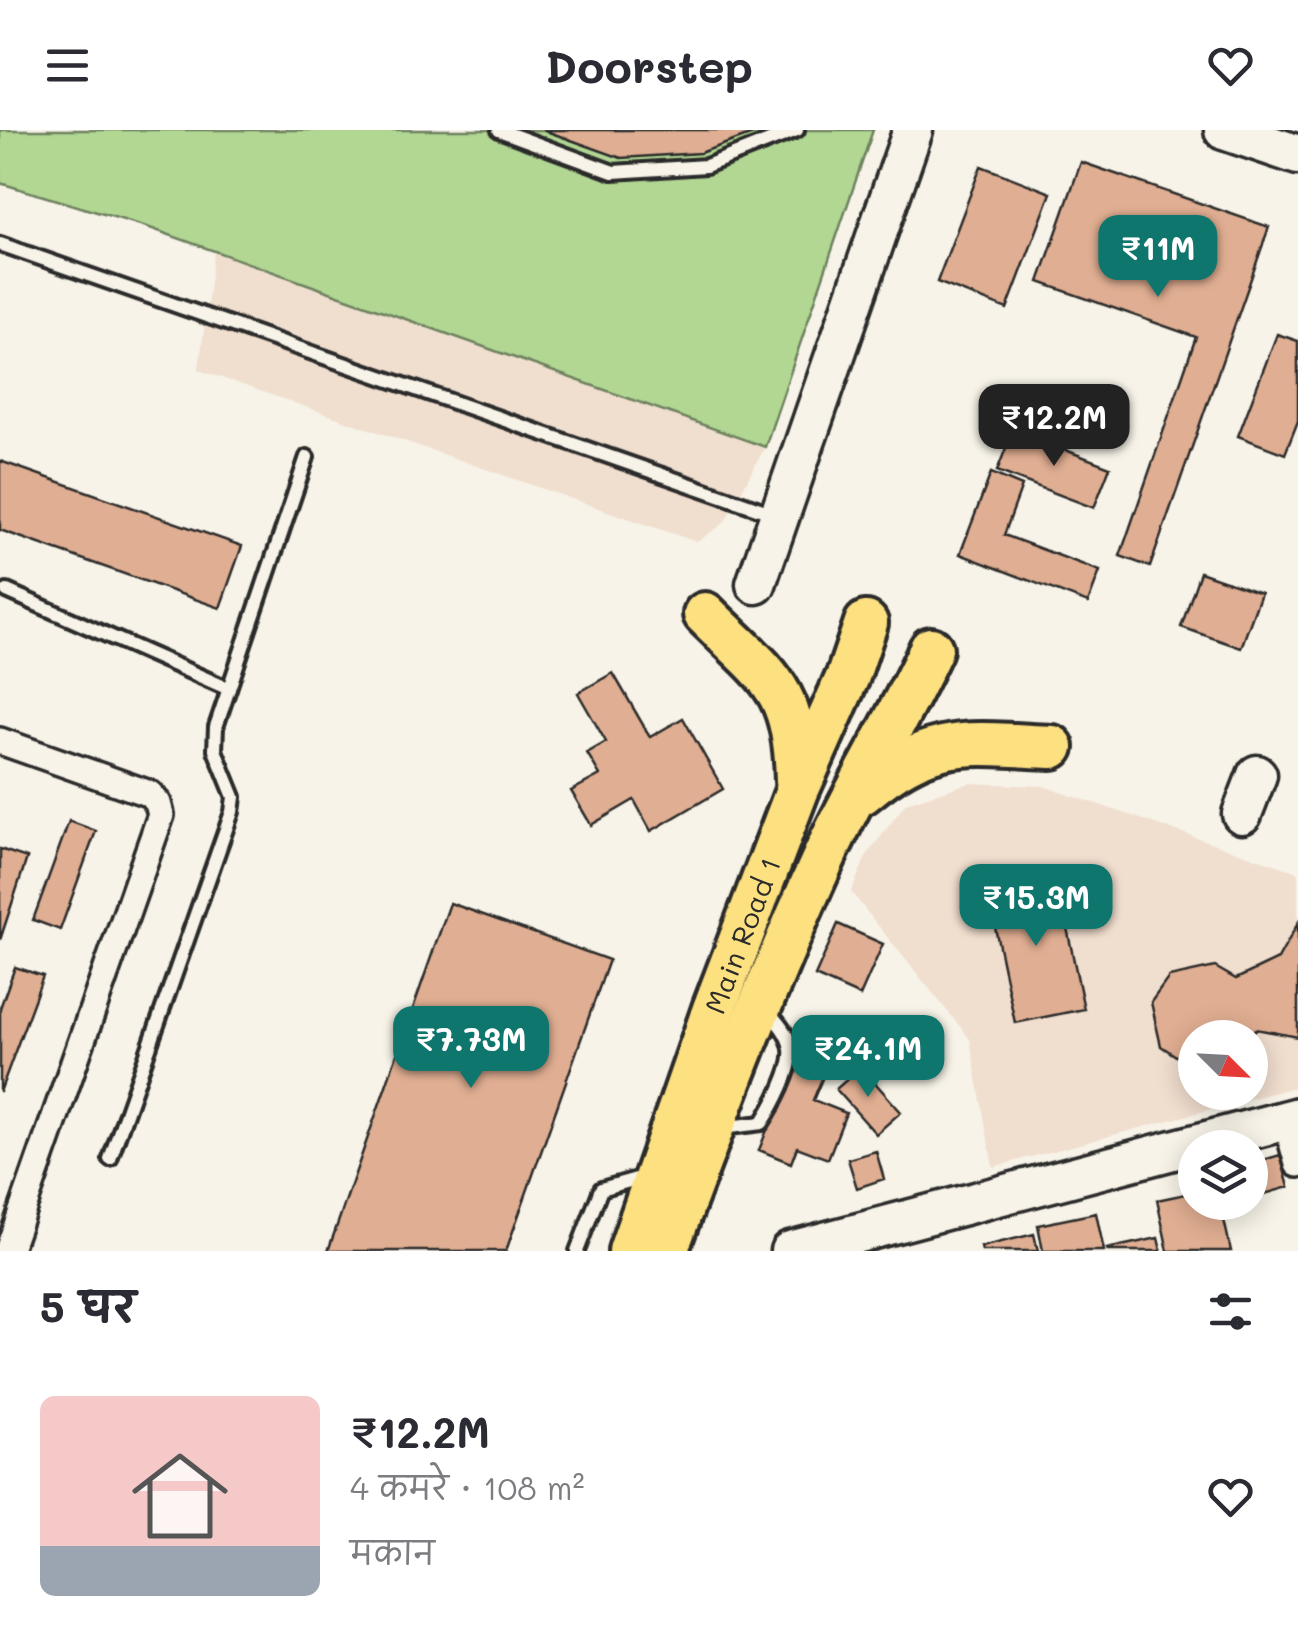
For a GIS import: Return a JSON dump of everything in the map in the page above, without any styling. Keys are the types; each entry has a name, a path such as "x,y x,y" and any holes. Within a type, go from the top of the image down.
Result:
{"main road":[{"path":"705,614 774,684 789,710 796,740 797,791"},
{"name":"Main Road 1","path":"630,1251 714,1009 866,623"},
{"name":"Main Road 1","path":"666,1251 761,1003 850,802 908,698 930,649"},
{"path":"850,802 903,761 934,748 961,743 1052,747"}],"street":[{"path":"756,584 913,130"},
{"path":"1224,130 1298,156"},
{"path":"0,741 150,794 158,803 160,815 8,1251"},
{"path":"1242,814 1257,776"},
{"path":"790,1251 1292,1118 1298,1164"}],"lane":[{"path":"498,130 614,172 706,166 797,130"},
{"path":"0,244 780,516"},
{"path":"110,1159 232,812 234,797 215,750 216,727 307,457"},
{"path":"6,590 228,689"},
{"path":"577,1251 601,1189 659,1172"}],"shaded area":[{"path":"214,250 765,447 724,523 697,542 199,370"},
{"path":"970,783 1043,786 1298,872 1298,1086 1268,1094 1268,1020 1178,1020 1178,1110 1208,1110 993,1167 970,1039 851,892 867,855 906,803"}],"green space":[{"path":"0,130 873,130 765,447 147,227 0,183"}],"building":[{"path":"543,130 764,130 700,153 621,158"},
{"path":"1081,162 1269,227 1150,567 1120,556 1196,337 1039,282"},
{"path":"981,166 1051,193 1007,309 937,282"},
{"path":"1277,334 1298,341 1298,421 1285,454 1238,436"},
{"path":"1013,430 1110,467 1094,508 997,471"},
{"path":"0,461 242,546 220,608 0,530"},
{"path":"991,473 1022,486 1004,535 1100,571 1088,603 960,554"},
{"path":"1200,572 1261,593 1241,648 1181,627"},
{"path":"613,673 650,737 683,718 723,789 651,831 634,800 591,825 571,791 600,775 587,753 606,742 578,693"},
{"path":"69,821 96,831 60,930 33,920"},
{"path":"0,849 27,858 0,940"},
{"path":"1056,875 1084,1009 1015,1023 987,889"},
{"path":"450,903 609,960 506,1251 328,1251"},
{"path":"1298,923 1298,1037 1268,1031 1268,1020 1178,1020 1178,1057 1161,1046 1151,1002 1169,977 1215,967 1236,979 1278,959"},
{"path":"838,924 883,944 860,996 815,976"},
{"path":"15,967 43,976 0,1092 0,1008"},
{"path":"794,1062 824,1074 813,1100 846,1113 828,1159 797,1147 791,1163 759,1150"},
{"path":"861,1067 901,1112 876,1134 836,1089"},
{"path":"876,1151 884,1179 857,1188 848,1159"},
{"path":"1280,1155 1289,1187 1268,1193 1268,1159"},
{"path":"1178,1196 1178,1220 1224,1220 1231,1251 1168,1251 1157,1200"},
{"path":"1096,1213 1104,1251 1043,1251 1038,1225"},
{"path":"1034,1234 1038,1251 982,1251 981,1247"},
{"path":"1158,1238 1161,1251 1107,1249"}]}
